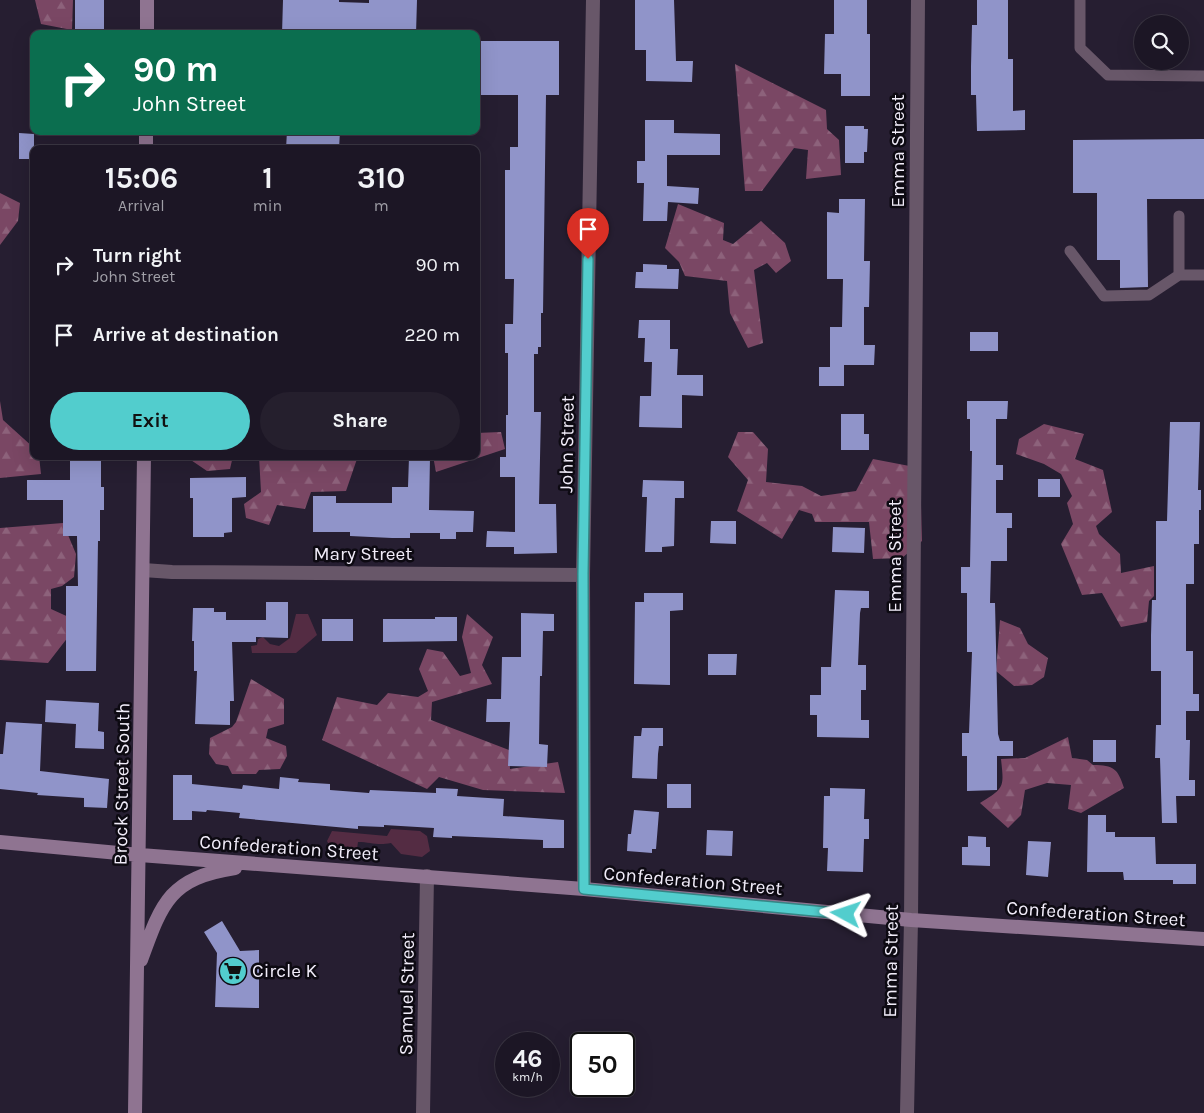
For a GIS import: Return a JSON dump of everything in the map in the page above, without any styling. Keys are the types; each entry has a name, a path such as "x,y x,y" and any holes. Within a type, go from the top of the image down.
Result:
{"main road":[{"path":"147,0 147,30"},
{"name":"Brock Street South","path":"136,1113 144,460"},
{"name":"Confederation Street","path":"0,842 140,856 584,889 911,920 1204,939"},
{"path":"137,971 152,928 168,900 177,889 203,874 263,864"}],"street":[{"name":"John Street","path":"584,889 583,574 592,0"},
{"name":"Emma Street","path":"907,1113 911,920 918,0"},
{"name":"Mary Street","path":"144,570 172,572 583,574"},
{"name":"Samuel Street","path":"423,1113 428,876"}],"lane":[{"path":"1080,0 1080,48 1108,75 1204,76"},
{"path":"1179,216 1179,275"},
{"path":"1070,252 1104,296 1150,294 1179,275 1204,275"}],"shaded area":[{"path":"296,614 308,614 317,635 296,653 252,653 251,646 257,645 258,639 263,637 270,644 279,646 290,638"},
{"path":"391,829 420,831 427,836 430,851 422,857 401,854 391,843 358,842 356,856 334,854 327,841 332,831 387,836"}],"green space":[{"path":"35,0 73,0 72,30 41,24"},
{"path":"735,64 826,110 827,129 839,140 841,175 806,179 808,150 794,148 762,191 745,191"},
{"path":"0,193 20,203 18,221 0,245"},
{"path":"678,204 724,223 723,240 733,244 761,221 785,243 791,261 776,273 767,263 754,270 763,343 748,348 730,313 727,281 685,276 679,262 665,248"},
{"path":"0,401 3,420 30,444 30,460 39,460 41,474 0,478"},
{"path":"1044,424 1084,434 1075,459 1103,470 1112,512 1096,526 1099,534 1120,554 1121,573 1154,566 1154,596 1149,601 1147,622 1121,627 1102,593 1082,595 1061,544 1073,524 1067,503 1072,496 1061,474 1044,464 1016,454 1019,439"},
{"path":"501,432 505,449 480,457 480,433"},
{"path":"738,432 753,432 768,449 766,482 802,486 821,496 856,491 873,459 920,468 922,541 902,558 873,559 869,522 815,522 812,514 799,510 782,539 737,511 748,480 728,457"},
{"path":"191,460 232,460 230,469 207,471"},
{"path":"259,460 357,460 346,491 311,492 305,509 277,505 269,525 246,518 244,504 261,492"},
{"path":"434,460 472,460 436,472"},
{"path":"63,523 76,554 74,577 62,586 51,589 51,609 73,619 72,632 48,663 0,660 0,528"},
{"path":"467,614 493,637 482,665 492,684 432,702 431,720 509,750 510,769 558,762 565,793 483,790 439,777 427,789 322,740 337,697 377,705 388,693 418,697 428,691 419,669 427,649 443,652 460,676 471,673 462,637"},
{"path":"1000,620 1020,628 1028,644 1048,658 1044,677 1032,685 1014,686 996,671"},
{"path":"251,679 284,699 284,724 268,729 266,738 286,746 287,756 280,769 259,770 256,774 232,774 228,766 216,764 209,754 210,738 232,727 236,722"},
{"path":"1068,737 1072,758 1087,760 1093,765 1114,769 1120,776 1124,788 1081,813 1068,809 1071,785 1047,783 1025,790 1021,815 1008,828 980,803 994,794 1001,786 1001,759 1025,758"}],"building":[{"path":"75,0 104,0 104,30 75,30"},
{"path":"283,0 339,0 339,2 369,3 369,0 417,0 416,30 282,30"},
{"path":"635,0 674,0 676,61 693,61 692,82 646,81 646,50 635,50"},
{"path":"834,0 867,0 867,34 870,34 870,96 841,96 841,74 824,74 825,34 834,34"},
{"path":"977,0 1008,0 1008,59 1013,59 1013,111 1025,110 1025,130 977,131 976,95 971,95 971,66 972,25 977,25"},
{"path":"480,41 559,41 559,95 546,95 543,313 541,313 541,347 538,347 538,354 534,354 534,412 541,412 539,504 556,504 557,553 514,554 514,547 486,547 487,531 515,532 515,477 500,477 500,457 506,457 508,353 505,353 505,324 513,324 514,279 505,279 505,170 510,170 510,147 518,147 518,95 480,95"},
{"path":"645,120 674,120 674,133 720,134 720,155 667,155 667,186 699,188 698,204 668,202 667,221 643,221 644,183 637,183 637,161 645,161"},
{"path":"845,126 864,126 864,129 868,129 867,152 864,152 864,163 845,163"},
{"path":"19,133 34,135 34,145 30,145 30,159 19,159"},
{"path":"287,135 340,135 339,145 286,145"},
{"path":"1204,139 1204,199 1147,199 1148,287 1120,288 1120,260 1097,260 1097,193 1073,193 1073,140"},
{"path":"839,199 865,199 864,261 870,261 869,307 864,307 864,345 875,345 874,365 844,365 844,386 819,386 819,367 830,367 830,327 842,327 843,279 827,279 827,212 839,213"},
{"path":"643,264 667,265 667,269 679,269 678,289 635,288 636,272 643,272"},
{"path":"639,320 670,320 670,349 678,349 677,375 703,375 703,396 682,395 682,428 639,427 640,396 651,396 652,362 644,362 645,338 638,338"},
{"path":"970,332 998,332 998,351 970,351"},
{"path":"967,401 1008,401 1007,419 996,419 996,465 1003,465 1003,480 996,480 996,513 1012,513 1012,528 1007,528 1007,561 991,561 990,603 995,603 998,734 1000,741 1013,741 1013,756 997,756 997,790 967,791 967,756 962,756 962,733 969,733 972,652 967,652 967,593 961,593 961,567 970,567 972,451 970,451 970,419 967,419"},
{"path":"841,414 864,414 864,434 869,434 869,450 841,450"},
{"path":"1170,422 1200,422 1198,490 1201,490 1201,510 1199,510 1199,544 1194,544 1194,584 1186,584 1186,651 1193,651 1193,694 1199,694 1199,711 1186,711 1186,740 1190,740 1189,780 1195,780 1195,796 1176,796 1177,823 1162,823 1160,758 1155,758 1156,725 1161,725 1161,671 1151,671 1151,635 1152,600 1156,600 1156,521 1167,521"},
{"path":"70,460 101,460 101,487 104,487 104,510 100,510 100,541 98,541 96,671 66,671 66,586 78,586 77,536 63,536 63,500 27,500 27,480 70,480"},
{"path":"409,460 430,460 429,510 474,511 473,532 456,532 456,539 440,539 440,533 410,533 410,538 392,538 350,536 350,532 313,532 313,496 336,496 336,503 392,503 392,487 408,487"},
{"path":"246,477 246,497 232,498 232,532 224,533 224,537 193,537 193,498 190,498 190,478"},
{"path":"1038,479 1060,479 1060,497 1038,497"},
{"path":"643,480 684,481 684,498 675,498 674,546 662,547 662,552 645,552 647,497 642,497"},
{"path":"711,521 736,521 736,544 710,543"},
{"path":"833,527 865,528 864,553 832,552"},
{"path":"835,590 869,591 869,608 861,608 860,613 858,665 866,665 866,690 861,690 861,720 869,720 869,738 817,737 817,715 810,715 810,695 821,695 821,667 831,667"},
{"path":"644,593 683,593 683,610 670,611 670,685 634,684 635,602 644,602"},
{"path":"266,602 288,602 288,638 256,637 256,642 232,642 234,701 230,701 230,725 195,724 197,671 194,671 194,641 192,641 193,608 214,608 214,612 226,612 226,620 266,620"},
{"path":"521,613 554,614 554,631 543,631 542,676 540,676 539,744 548,745 547,767 508,766 510,722 486,722 487,699 501,699 502,657 521,657"},
{"path":"435,617 457,617 457,641 383,642 383,619 435,619"},
{"path":"322,619 353,619 353,641 322,641"},
{"path":"708,654 737,654 736,675 708,675"},
{"path":"46,700 99,703 98,731 104,732 104,749 75,748 76,724 45,722"},
{"path":"6,722 42,724 40,771 109,779 107,808 84,807 84,798 37,795 38,793 0,789 0,754 3,754"},
{"path":"642,728 663,728 663,746 659,746 657,779 632,778 634,736 641,736"},
{"path":"1093,740 1116,740 1116,762 1093,762"},
{"path":"173,775 192,775 192,784 242,789 243,785 279,789 280,777 299,779 298,782 330,784 330,790 369,793 370,790 436,793 436,788 458,789 457,796 504,799 503,816 564,820 564,848 543,848 543,840 452,836 452,838 433,837 434,828 384,825 384,827 358,826 358,829 239,818 240,813 207,810 206,812 192,811 192,820 173,820"},
{"path":"667,784 691,784 691,808 667,808"},
{"path":"830,788 865,789 864,819 869,819 869,839 864,839 863,872 827,871 828,848 823,848 824,796 830,796"},
{"path":"634,810 659,812 656,849 652,849 652,853 627,851 628,834 631,834"},
{"path":"1088,815 1106,815 1106,832 1115,832 1115,837 1155,837 1156,864 1196,864 1196,884 1173,884 1173,880 1124,880 1123,872 1087,872"},
{"path":"707,830 733,831 732,856 706,855"},
{"path":"968,836 986,837 986,847 990,847 990,866 962,865 962,847 968,847"},
{"path":"1028,841 1051,842 1048,877 1026,875"},
{"path":"222,921 240,951 259,950 259,1008 215,1007 217,953 204,932"}],"place":[{"name":"Circle K","path":"233,971"}],"route":[{"path":"588,259 583,574 584,889 846,914"}]}
